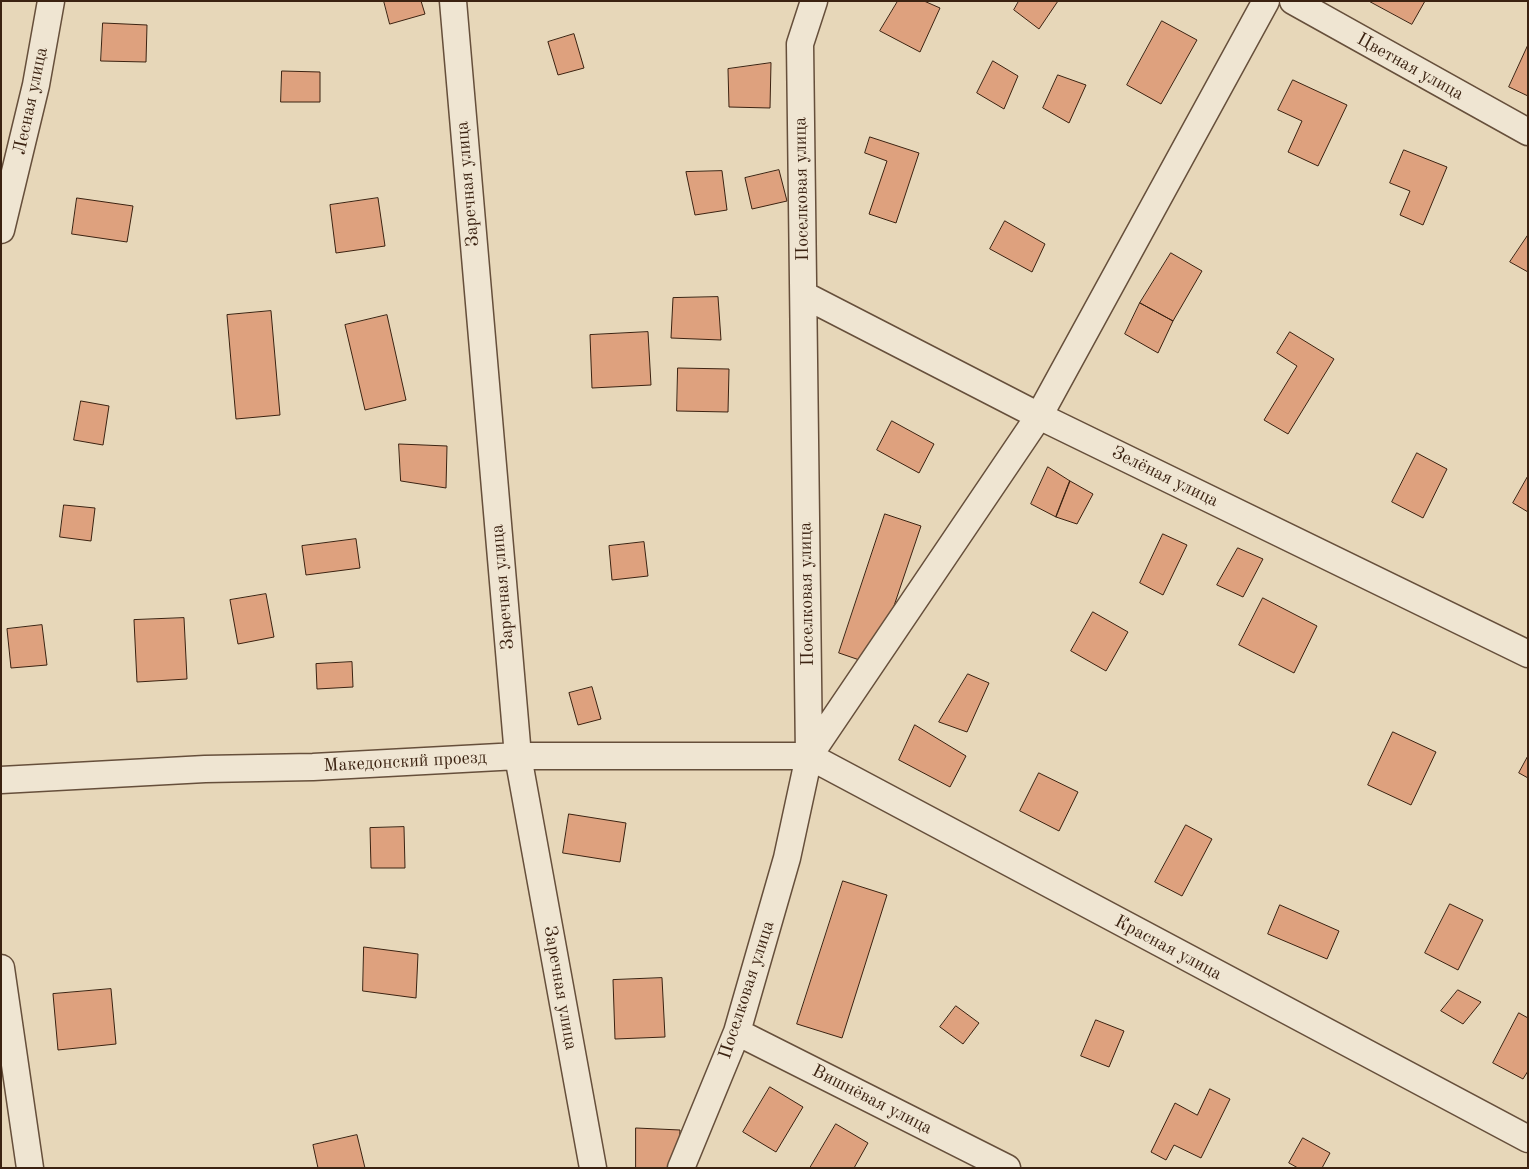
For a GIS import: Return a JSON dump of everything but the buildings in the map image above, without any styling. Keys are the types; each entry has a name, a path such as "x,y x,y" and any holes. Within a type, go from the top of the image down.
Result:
{"street":[{"name":"Лесная улица","path":"1,230 36,85 50,1"},
{"name":"Заречная улица","path":"453,1 518,756 593,1168"},
{"name":"Поселковая улица","path":"680,1168 738,1032 787,858 809,756 800,44 814,1"},
{"path":"809,756 1039,416 1266,1"},
{"name":"Цветная улица","path":"1293,1 1528,132"},
{"name":"Зелёная улица","path":"804,295 1039,416 1528,654"},
{"name":"Македонский проезд","path":"1,780 205,769 313,767 518,756 809,756"},
{"name":"Красная улица","path":"809,756 1528,1139"},
{"path":"1,968 30,1168"},
{"name":"Вишнёвая улица","path":"738,1032 1007,1168"}]}
